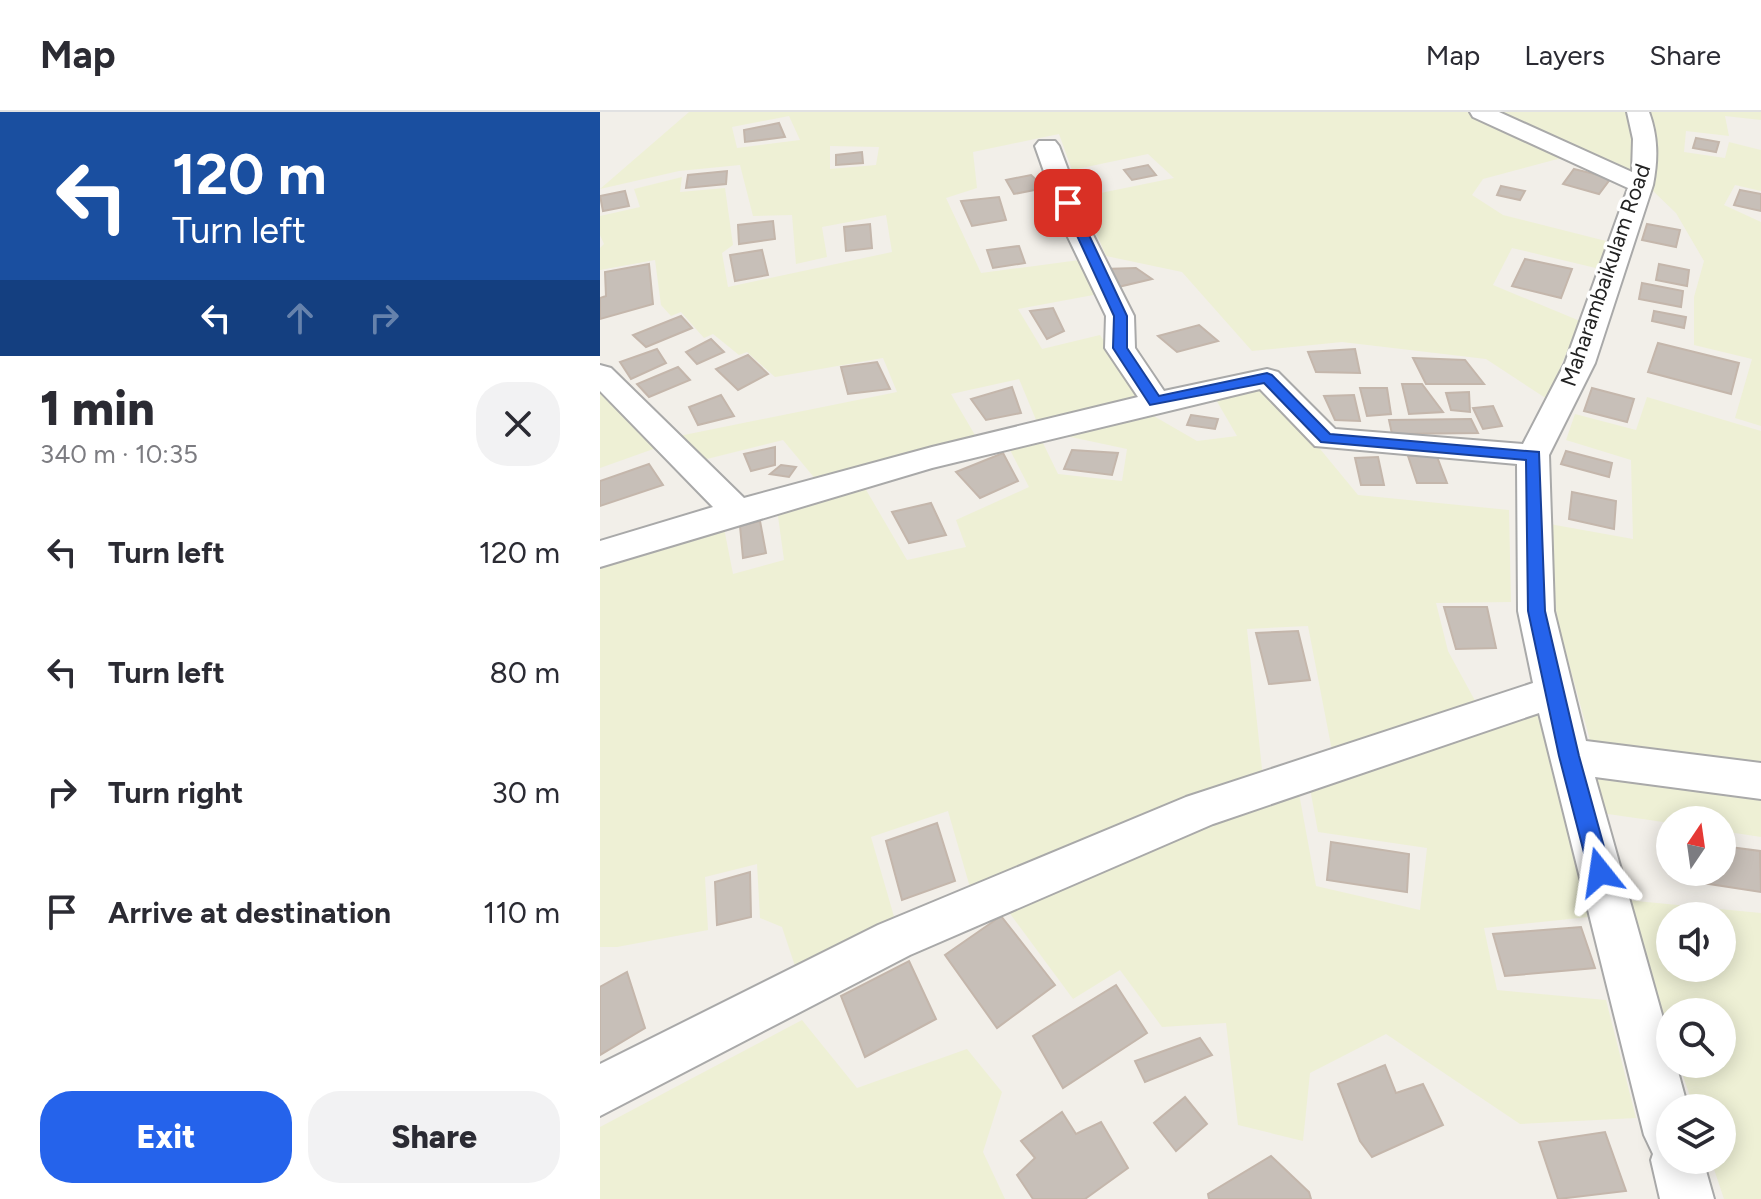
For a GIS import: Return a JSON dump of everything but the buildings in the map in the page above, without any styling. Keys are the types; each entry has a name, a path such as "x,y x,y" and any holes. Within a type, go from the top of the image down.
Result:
{"street":[{"path":"1481,112 1641,185"},
{"name":"Maharambaikulam Road","path":"1638,112 1644,127 1647,159 1641,185 1580,363 1533,455 1536,611 1569,756 1659,1094"},
{"path":"1047,146 1078,231 1120,316 1120,348 1156,402"},
{"path":"600,374 736,511"},
{"path":"600,554 736,511 1156,402 1267,378 1326,439 1533,455"},
{"path":"600,1091 894,940 1201,810 1554,692"},
{"path":"1569,756 1761,781"},
{"path":"1681,1174 1687,1199"}],"green space":[{"path":"689,112 1471,112 1565,157 1483,179 1472,195 1503,215 1606,241 1600,269 1512,248 1493,285 1580,321 1547,399 1486,359 1342,342 1252,351 1182,272 1106,256 1081,197 1174,178 1148,154 1072,170 1059,134 973,152 977,188 946,198 981,273 1087,259 1104,293 1018,309 1042,349 1100,335 1142,397 1039,427 1019,379 951,394 979,442 817,481 783,440 699,461 679,436 897,392 883,358 775,377 747,352 739,355 713,334 704,338 681,312 671,316 661,305 655,260 600,270 600,248 604,244 600,235 600,216 640,207 634,189 682,177 680,192 725,188 733,245 722,253 728,287 892,252 886,215 822,227 827,257 796,264 792,215 753,216 740,165 679,171 600,189","holes":["789,116 800,140 737,148 732,127","830,146 879,147 876,165 830,169"]},
{"path":"1487,112 1633,112 1637,179"},
{"path":"1645,112 1761,112 1761,120 1725,116 1729,136 1686,131 1684,152 1725,158 1729,142 1761,150 1761,191 1735,185 1724,205 1761,222 1761,426 1735,418 1752,359 1694,345 1694,297 1704,261 1676,213 1650,188 1656,161 1652,128"},
{"path":"600,386 659,447 600,468"},
{"path":"1269,387 1358,495 1509,510 1511,602 1436,603 1448,651 1479,708 1333,756 1308,626 1247,629 1263,778 971,891 948,811 871,837 895,920 798,975 782,927 760,918 757,864 705,877 708,930 617,947 600,947 600,562 723,523 733,574 784,560 777,509 865,488 907,560 966,547 956,520 1029,487 1009,448 1042,441 1058,474 1122,481 1127,449 1066,436 1152,415 1197,441 1237,436 1215,398"},
{"path":"1647,397 1761,431 1761,768 1590,740 1558,624 1544,523 1633,539 1631,460 1566,440 1575,414 1636,430"},
{"path":"1548,702 1598,916 1484,928 1497,990 1606,1000 1636,1118 1520,1124 1386,1034 1310,1073 1303,1141 1238,1125 1226,1023 1162,1027 1120,970 1073,999 1000,900 1298,788 1316,886 1420,910 1427,848 1318,832 1309,783"},
{"path":"1589,773 1761,798 1761,837 1736,833 1736,806 1656,806 1656,821 1601,813"},
{"path":"1626,900 1656,903 1656,982 1736,982 1736,911 1761,913 1761,1199 1724,1199 1716,1174 1736,1174 1736,1094 1689,1094 1684,1078 1736,1078 1736,998 1658,998"},
{"path":"802,1020 857,1088 967,1049 1002,1092 983,1152 1005,1199 600,1199 600,1127"}],"route":[{"path":"1068,203 1078,231 1120,316 1120,348 1156,402 1267,378 1326,439 1533,455 1536,611 1569,756 1600,872"}]}
